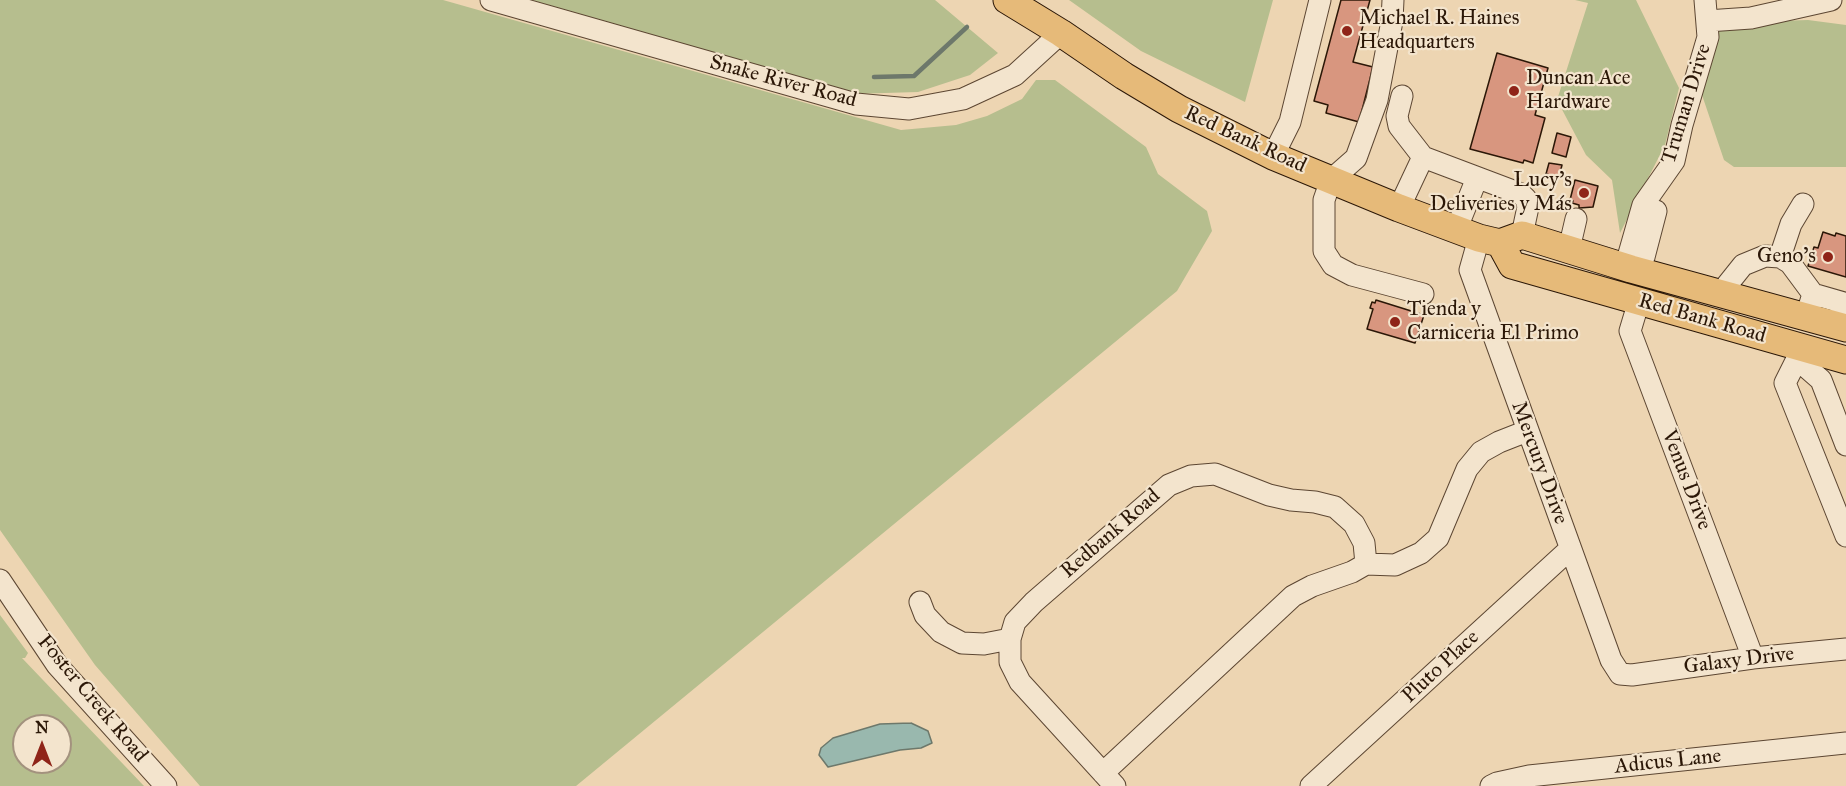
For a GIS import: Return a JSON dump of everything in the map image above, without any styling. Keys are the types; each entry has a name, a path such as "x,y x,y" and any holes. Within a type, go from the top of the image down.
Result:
{"main road":[{"name":"Red Bank Road","path":"1007,0 1179,109 1273,156 1399,208 1489,237 1569,249 1725,295 1809,305 1844,318"},
{"name":"Red Bank Road","path":"1489,237 1512,265 1639,300 1798,353 1846,360"},
{"path":"1601,290 1623,280 1632,266"},
{"path":"1798,353 1809,335 1844,318"}],"street":[{"name":"Snake River Road","path":"491,0 856,104 909,109 963,99 1015,75 1061,33"},
{"path":"1273,156 1290,122 1320,0"},
{"path":"1393,0 1392,21 1377,100 1356,159 1331,180 1324,200 1324,251 1333,265 1352,275 1423,294"},
{"path":"1706,10 1752,18 1831,0"},
{"name":"Truman Drive","path":"1632,266 1644,257 1666,173 1674,161 1682,125 1708,38 1706,10"},
{"path":"1402,96 1397,116 1399,126 1423,157 1521,194 1526,199 1528,207 1489,237 1478,178"},
{"path":"1399,208 1423,157"},
{"path":"1780,257 1791,224 1803,204"},
{"path":"1569,249 1576,219"},
{"name":"Mercury Drive","path":"1489,237 1470,270 1611,660 1620,674 1632,675"},
{"path":"1725,295 1727,285 1743,265 1765,256 1780,257 1790,263 1809,305"},
{"name":"Venus Drive","path":"1639,300 1630,331 1752,658"},
{"path":"1846,445 1821,380 1798,353 1785,383 1846,536"},
{"path":"1785,383 1821,380"},
{"path":"920,602 925,615 941,632 962,643 984,645 1010,639 1010,662 1020,682 1109,779 1293,596 1366,564 1395,566 1421,553 1438,538 1467,469 1481,452 1527,431"},
{"name":"Redbank Road","path":"1010,639 1015,622 1034,602 1169,484 1191,476 1215,474 1269,495 1335,507 1353,524 1364,543 1366,564"},
{"name":"Pluto Place","path":"1311,786 1570,549"},
{"name":"Foster Creek Road","path":"0,580 57,665 166,786"},
{"name":"Galaxy Drive","path":"1632,675 1752,658 1846,649"},
{"name":"Adicus Lane","path":"1491,786 1529,776 1846,743"}],"green space":[{"path":"0,0 443,0 901,130 956,125 987,116 1022,99 1036,80 1055,80 1146,147 1158,174 1207,211 1212,231 1177,291 576,786 200,786 95,665 0,530"},
{"path":"532,0 935,0 998,53 970,75 918,92 851,94"},
{"path":"1069,0 1273,0 1245,102 1141,51"},
{"path":"1575,0 1636,0 1679,88 1665,145 1620,233 1612,180 1586,155 1557,100 1588,3"},
{"path":"1808,20 1846,25 1846,167 1734,167 1724,160 1701,92 1712,28 1747,22"},
{"path":"0,615 28,653 25,658 22,658 144,786 0,786"}],"water":[{"path":"911,723 928,731 932,743 921,748 900,750 828,767 819,755 821,748 833,738 880,724"}],"building":[{"name":"Michael R. Haines Headquarters","path":"1341,0 1370,0 1353,62 1373,67 1359,122 1326,113 1328,105 1314,101"},
{"name":"Duncan Ace Hardware","path":"1497,53 1548,68 1535,115 1545,118 1533,163 1524,160 1523,163 1470,149"},
{"path":"1557,133 1571,137 1566,157 1552,153"},
{"path":"1549,163 1562,165 1559,177 1546,174"},
{"name":"Lucy's Deliveries y Más","path":"1575,180 1598,186 1593,207 1579,208 1579,205 1570,200"},
{"name":"Geno's","path":"1823,232 1835,236 1836,233 1846,236 1846,277 1808,266 1814,247 1818,248"},
{"name":"Tienda y Carniceria El Primo","path":"1376,300 1424,315 1415,343 1367,329 1373,309 1370,308 1372,302 1375,303"}],"waterway":[{"path":"874,77 914,76 967,27"}],"place":[{"name":"Michael R. Haines Headquarters","path":"1347,31"},
{"name":"Duncan Ace Hardware","path":"1514,91"},
{"name":"Lucy's Deliveries y Más","path":"1584,193"},
{"name":"Geno's","path":"1828,257"},
{"name":"Tienda y Carniceria El Primo","path":"1395,322"}]}
